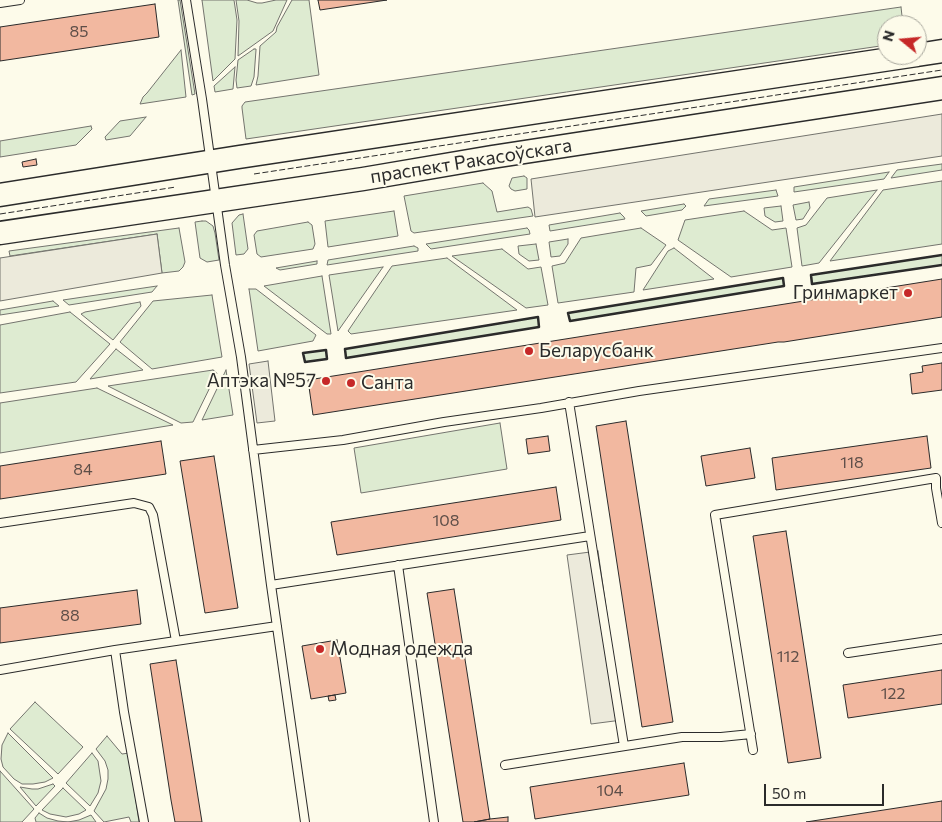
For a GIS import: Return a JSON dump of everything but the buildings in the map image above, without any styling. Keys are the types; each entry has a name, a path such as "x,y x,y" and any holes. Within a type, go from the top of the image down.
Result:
{"main road":[{"name":"праспект Ракасоўскага","path":"927,53 942,51"},
{"name":"праспект Ракасоўскага","path":"0,195 877,61"},
{"name":"праспект Ракасоўскага","path":"0,233 363,179 492,157 942,88"}],"lane":[{"path":"0,3 20,0"},
{"path":"186,0 225,265 241,357 305,822"},
{"path":"253,450 343,440 647,390 942,348"},
{"path":"569,402 624,746"},
{"path":"753,750 715,515 936,478 942,523"},
{"path":"0,523 134,503 149,507 153,515 176,641"},
{"path":"271,585 590,536"},
{"path":"398,565 434,822"},
{"path":"0,670 114,650 277,626"},
{"path":"848,653 942,639"},
{"path":"114,650 144,822"},
{"path":"505,766 682,737 721,737 751,734"}],"green space":[{"path":"178,0 180,0 195,94 192,95"},
{"path":"202,0 234,0 237,20 235,59 213,81"},
{"path":"236,0 262,3 287,0 273,31 238,56 239,21"},
{"path":"292,0 309,0 319,75 256,85 260,46 276,32"},
{"path":"901,7 902,15 877,15 877,46 246,139 242,108 245,102"},
{"path":"254,49 256,50 254,77 251,86 237,88 238,60"},
{"path":"181,50 186,97 140,104 143,97"},
{"path":"235,67 233,89 215,92 214,86"},
{"path":"146,117 130,136 106,140 105,137 120,121"},
{"path":"91,126 92,129 76,145 0,157 0,141"},
{"path":"942,164 942,170 891,178 897,170"},
{"path":"889,172 884,179 794,192 794,187"},
{"path":"524,176 527,178 527,189 515,191 511,189 509,186 512,178"},
{"path":"942,181 942,244 830,261 883,190"},
{"path":"483,183 492,191 497,212 528,207 531,209 533,216 414,233 411,231 404,196"},
{"path":"776,190 778,196 704,206 709,199"},
{"path":"877,190 819,263 802,266 797,228 806,225 827,198"},
{"path":"809,202 810,208 803,219 796,220 793,205"},
{"path":"684,204 686,206 682,210 646,216 641,211"},
{"path":"781,206 783,221 775,222 765,216 764,208"},
{"path":"394,211 398,236 328,247 325,221"},
{"path":"744,211 772,230 786,228 792,267 731,277 678,240 685,220"},
{"path":"620,213 625,219 550,231 549,225"},
{"path":"243,214 248,249 244,254 236,255 232,223 239,215"},
{"path":"206,221 213,226 219,260 207,262 200,258 195,222"},
{"path":"308,222 312,225 315,244 313,249 261,257 257,254 254,235 257,231"},
{"path":"179,228 185,262 179,271 162,273 157,234 10,256 9,251"},
{"path":"527,228 530,234 431,249 426,244"},
{"path":"641,228 666,245 651,265 636,268 634,292 558,303 552,266 565,263 581,238"},
{"path":"568,239 568,244 560,256 551,257 549,242"},
{"path":"536,244 539,260 529,261 519,254 518,246"},
{"path":"414,246 418,248 418,251 327,265 328,260"},
{"path":"674,248 714,279 643,290 668,251"},
{"path":"502,249 528,269 541,267 548,305 526,308 452,256"},
{"path":"942,255 942,265 812,284 811,275"},
{"path":"447,258 517,310 351,334 348,331 392,266"},
{"path":"317,261 317,264 280,270 276,268"},
{"path":"383,267 338,331 329,275"},
{"path":"322,276 331,334 327,334 264,286"},
{"path":"783,278 784,286 570,321 568,313"},
{"path":"157,286 152,292 69,305 63,300"},
{"path":"249,289 256,289 316,335 313,341 258,351"},
{"path":"212,295 222,357 152,369 120,342 153,301"},
{"path":"53,301 59,306 0,315 0,310"},
{"path":"140,302 141,306 113,340 81,314 85,312"},
{"path":"70,312 110,344 76,382 0,393 0,325"},
{"path":"538,317 539,327 346,358 345,349"},
{"path":"116,349 143,370 90,379"},
{"path":"326,350 327,359 305,362 303,353"},
{"path":"213,370 217,373 193,422 181,423 108,386"},
{"path":"226,370 233,415 202,420"},
{"path":"97,388 173,425 0,453 0,403"},
{"path":"500,423 507,469 361,493 354,448"},
{"path":"35,702 83,747 58,774 10,729"},
{"path":"8,733 53,778 45,782 33,784 22,784 14,779 3,767 1,759 2,745"},
{"path":"107,736 122,754 129,753 139,822 131,822 129,817 104,822 94,811 106,789 108,779 105,761 96,749"},
{"path":"92,753 98,761 101,781 98,793 90,806 66,783"},
{"path":"0,771 34,809 22,822 0,822"},
{"path":"53,784 55,786 36,806 20,787 38,789"},
{"path":"63,788 86,810 66,817 50,814 42,810"},
{"path":"39,813 47,818 68,822 36,822 35,818"},
{"path":"91,815 96,822 68,822"}],"shaded area":[{"path":"942,114 942,156 535,217 531,179"},
{"path":"157,234 162,273 0,301 0,258"},
{"path":"268,361 275,421 257,423 249,364"},
{"path":"598,551 622,720 591,724 567,555"}],"fence":[{"path":"254,174 942,70"},
{"path":"0,214 176,187"}],"wall":[{"path":"942,255 811,275 812,284 942,265"},
{"path":"783,278 784,286 570,321 568,313 783,278"},
{"path":"538,317 539,327 346,358 345,349 538,317"},
{"path":"326,350 327,359 305,362 303,353 326,350"}],"place":[{"name":"Гринмаркет","path":"908,293"},
{"name":"Беларусбанк","path":"529,351"},
{"name":"Аптэка №57","path":"326,381"},
{"name":"Санта","path":"351,383"},
{"name":"Модная одежда","path":"320,649"}]}
